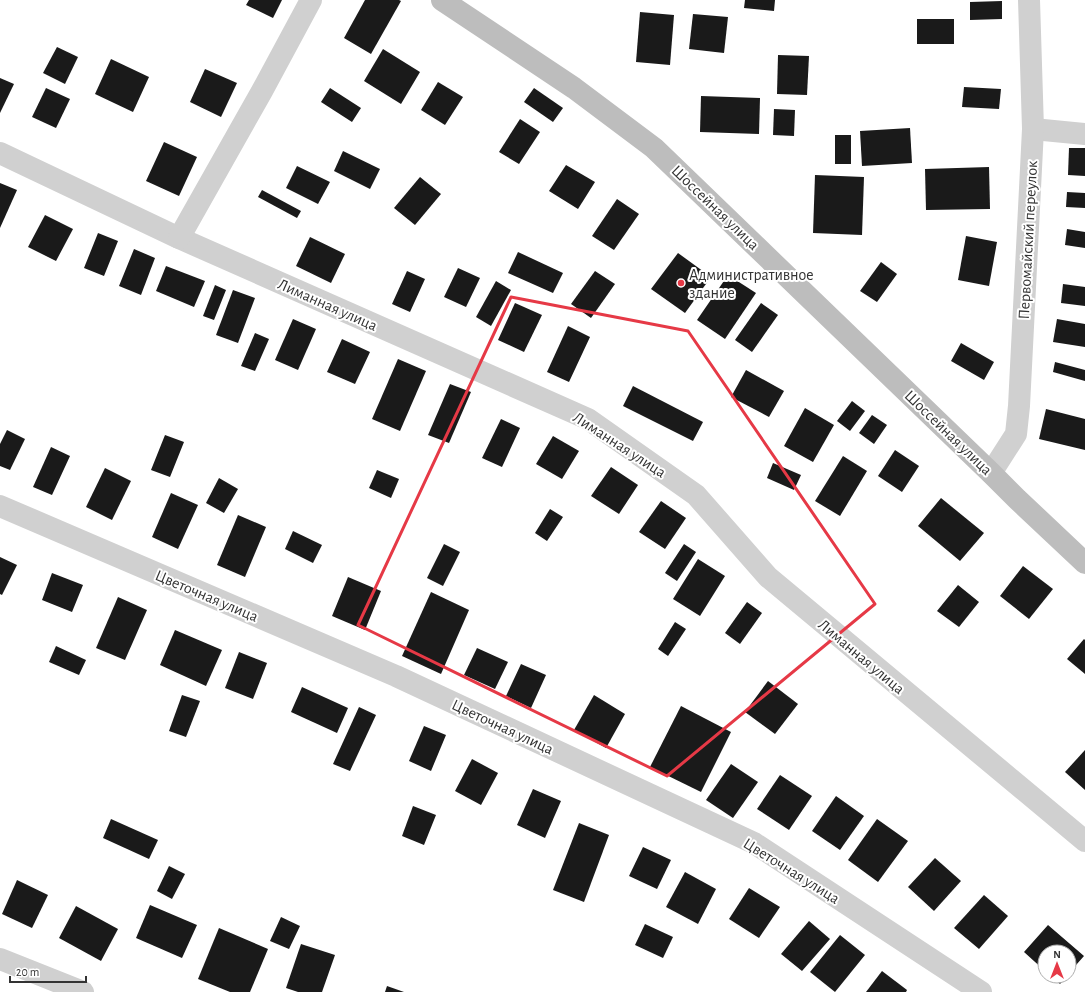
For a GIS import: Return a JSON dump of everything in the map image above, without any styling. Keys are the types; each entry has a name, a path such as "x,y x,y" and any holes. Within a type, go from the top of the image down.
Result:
{"main road":[{"name":"Шоссейная улица","path":"442,0 574,88 654,148 1085,563"}],"street":[{"path":"179,238 262,91 311,0"},
{"name":"Первомайский переулок","path":"991,473 1016,434 1019,406 1033,129 1030,0"},
{"path":"1033,129 1085,134"},
{"name":"Лиманная улица","path":"0,153 179,238 588,419 696,495 768,577 1085,841"},
{"name":"Цветочная улица","path":"0,506 396,676 754,843 981,992"},
{"path":"0,959 83,992"}],"highlighted area":[{"path":"511,297 688,331 875,604 667,776 358,625"}],"building":[{"path":"249,0 282,0 273,18 246,5"},
{"path":"365,0 401,1 371,54 344,38"},
{"path":"745,0 775,0 774,11 744,8"},
{"path":"1002,1 1002,19 970,20 970,2"},
{"path":"640,12 674,15 670,65 636,62"},
{"path":"693,14 728,17 724,53 689,49"},
{"path":"917,19 954,19 954,44 917,44"},
{"path":"57,47 78,57 65,84 43,73"},
{"path":"383,49 420,72 401,104 364,81"},
{"path":"778,55 809,56 807,95 777,94"},
{"path":"111,59 149,77 133,112 95,94"},
{"path":"205,69 237,83 221,117 190,102"},
{"path":"0,78 14,84 0,113"},
{"path":"438,82 463,97 445,125 421,110"},
{"path":"964,87 1001,89 999,109 962,107"},
{"path":"46,88 70,99 56,128 32,117"},
{"path":"330,88 361,108 352,122 321,102"},
{"path":"534,88 563,108 553,122 524,102"},
{"path":"701,96 760,98 759,134 700,132"},
{"path":"774,109 795,110 794,136 773,135"},
{"path":"520,119 540,132 519,164 499,152"},
{"path":"910,128 912,163 862,166 860,131"},
{"path":"835,135 851,135 851,164 835,164"},
{"path":"164,142 197,157 179,196 146,181"},
{"path":"1069,148 1085,148 1085,176 1068,175"},
{"path":"343,151 380,169 370,189 334,171"},
{"path":"566,165 595,182 578,209 549,191"},
{"path":"297,166 330,182 318,204 286,188"},
{"path":"989,167 990,209 926,210 925,169"},
{"path":"815,175 864,177 862,235 813,233"},
{"path":"420,177 441,194 415,225 394,208"},
{"path":"0,183 17,190 0,228"},
{"path":"262,190 301,211 297,218 258,197"},
{"path":"1067,192 1085,193 1085,208 1066,207"},
{"path":"617,199 639,214 614,250 592,236"},
{"path":"45,215 73,229 56,261 28,247"},
{"path":"1067,229 1085,232 1085,248 1065,245"},
{"path":"98,233 118,241 104,276 84,268"},
{"path":"966,236 997,242 989,286 958,280"},
{"path":"310,237 345,254 331,283 296,266"},
{"path":"134,249 155,258 141,295 119,286"},
{"path":"518,252 563,273 553,293 508,273"},
{"name":"Административное здание","path":"678,253 711,277 685,313 651,289"},
{"path":"881,262 897,274 877,302 860,291"},
{"path":"166,266 205,281 194,307 156,291"},
{"path":"458,268 480,278 466,307 444,297"},
{"path":"407,271 425,279 410,312 392,304"},
{"path":"595,271 615,284 591,318 571,304"},
{"path":"728,275 756,293 725,339 697,320"},
{"path":"496,281 511,290 491,326 476,317"},
{"path":"1063,284 1085,287 1085,306 1061,303"},
{"path":"215,285 226,290 214,320 203,316"},
{"path":"233,290 255,298 238,343 216,335"},
{"path":"515,303 542,315 524,352 498,340"},
{"path":"761,303 778,315 752,352 735,340"},
{"path":"293,319 316,329 298,370 275,360"},
{"path":"1057,319 1085,324 1085,347 1053,342"},
{"path":"568,326 590,337 569,382 547,372"},
{"path":"255,333 269,339 255,371 241,366"},
{"path":"342,339 370,352 355,384 327,372"},
{"path":"961,343 994,362 984,380 951,361"},
{"path":"398,359 426,371 400,431 372,419"},
{"path":"1055,362 1085,370 1085,381 1053,372"},
{"path":"746,370 784,391 769,417 731,397"},
{"path":"450,384 471,392 449,443 428,435"},
{"path":"633,386 703,422 693,441 623,406"},
{"path":"852,401 865,411 850,431 837,421"},
{"path":"805,408 834,425 813,462 784,446"},
{"path":"1046,409 1085,419 1085,450 1039,439"},
{"path":"872,415 887,425 874,444 859,433"},
{"path":"501,419 520,428 502,467 482,458"},
{"path":"7,430 25,439 10,470 0,466 0,444"},
{"path":"165,435 184,442 170,477 151,470"},
{"path":"553,436 579,451 562,479 536,464"},
{"path":"51,447 70,456 52,495 33,487"},
{"path":"895,450 919,466 902,492 878,476"},
{"path":"843,456 867,471 840,516 815,501"},
{"path":"773,463 801,475 794,490 767,478"},
{"path":"611,467 638,485 619,514 591,496"},
{"path":"105,468 131,481 112,520 86,507"},
{"path":"377,470 399,479 391,498 369,488"},
{"path":"219,478 238,489 224,513 206,503"},
{"path":"171,493 198,505 178,549 152,537"},
{"path":"941,498 984,533 960,561 918,526"},
{"path":"661,501 686,518 665,549 639,532"},
{"path":"550,509 563,517 547,541 535,533"},
{"path":"238,515 266,527 245,577 217,565"},
{"path":"293,531 322,545 313,563 285,549"},
{"path":"444,544 460,552 443,586 427,578"},
{"path":"684,544 696,552 677,581 665,573"},
{"path":"0,557 17,565 2,595 0,594"},
{"path":"698,559 725,576 700,616 673,599"},
{"path":"1023,566 1053,589 1029,619 1000,596"},
{"path":"52,573 83,585 72,612 42,600"},
{"path":"348,577 381,591 365,630 332,616"},
{"path":"958,585 979,602 959,627 937,611"},
{"path":"431,592 469,610 441,674 402,656"},
{"path":"118,597 147,610 125,660 96,648"},
{"path":"747,602 762,613 740,644 725,633"},
{"path":"675,622 686,629 668,656 658,649"},
{"path":"175,630 222,650 206,686 160,665"},
{"path":"1084,639 1085,640 1085,674 1067,659"},
{"path":"56,646 86,660 79,675 49,662"},
{"path":"477,648 508,662 495,689 464,675"},
{"path":"239,652 267,663 253,699 225,688"},
{"path":"521,664 546,675 531,708 506,696"},
{"path":"768,681 798,704 775,734 745,712"},
{"path":"302,687 348,708 337,733 291,712"},
{"path":"182,695 200,701 186,737 169,731"},
{"path":"594,695 625,714 606,748 574,730"},
{"path":"681,706 731,732 701,792 650,767"},
{"path":"359,707 376,715 350,771 333,764"},
{"path":"424,726 446,735 431,771 409,761"},
{"path":"1085,750 1085,790 1065,772"},
{"path":"472,759 498,773 481,805 455,791"},
{"path":"731,764 758,782 733,818 706,800"},
{"path":"780,775 812,796 789,830 757,809"},
{"path":"533,789 561,801 545,838 517,825"},
{"path":"836,796 864,816 840,850 812,831"},
{"path":"413,806 436,815 424,845 402,836"},
{"path":"111,819 158,840 149,859 103,838"},
{"path":"877,819 908,841 878,882 848,860"},
{"path":"579,823 609,835 584,902 553,890"},
{"path":"643,847 671,860 657,889 629,876"},
{"path":"935,858 961,881 934,911 908,887"},
{"path":"169,866 185,874 172,899 157,891"},
{"path":"685,872 716,889 698,924 666,907"},
{"path":"17,880 48,895 32,928 2,914"},
{"path":"749,888 780,907 759,938 729,919"},
{"path":"984,895 1008,916 979,949 954,928"},
{"path":"150,905 197,925 182,958 136,938"},
{"path":"76,906 118,929 101,961 59,938"},
{"path":"281,917 300,926 289,949 270,941"},
{"path":"809,921 830,939 802,971 781,954"},
{"path":"645,924 673,937 663,958 635,945"},
{"path":"1048,925 1070,944 1037,944 1037,964 1024,952"},
{"path":"219,928 268,949 250,992 230,992 198,979"},
{"path":"840,935 865,955 835,992 810,972"},
{"path":"301,944 335,955 322,992 298,992 286,988"},
{"path":"1077,950 1084,956 1077,964"},
{"path":"882,971 907,990 906,992 866,992"},
{"path":"387,986 404,992 385,992"}],"place":[{"name":"Административное здание","path":"681,283"}]}
